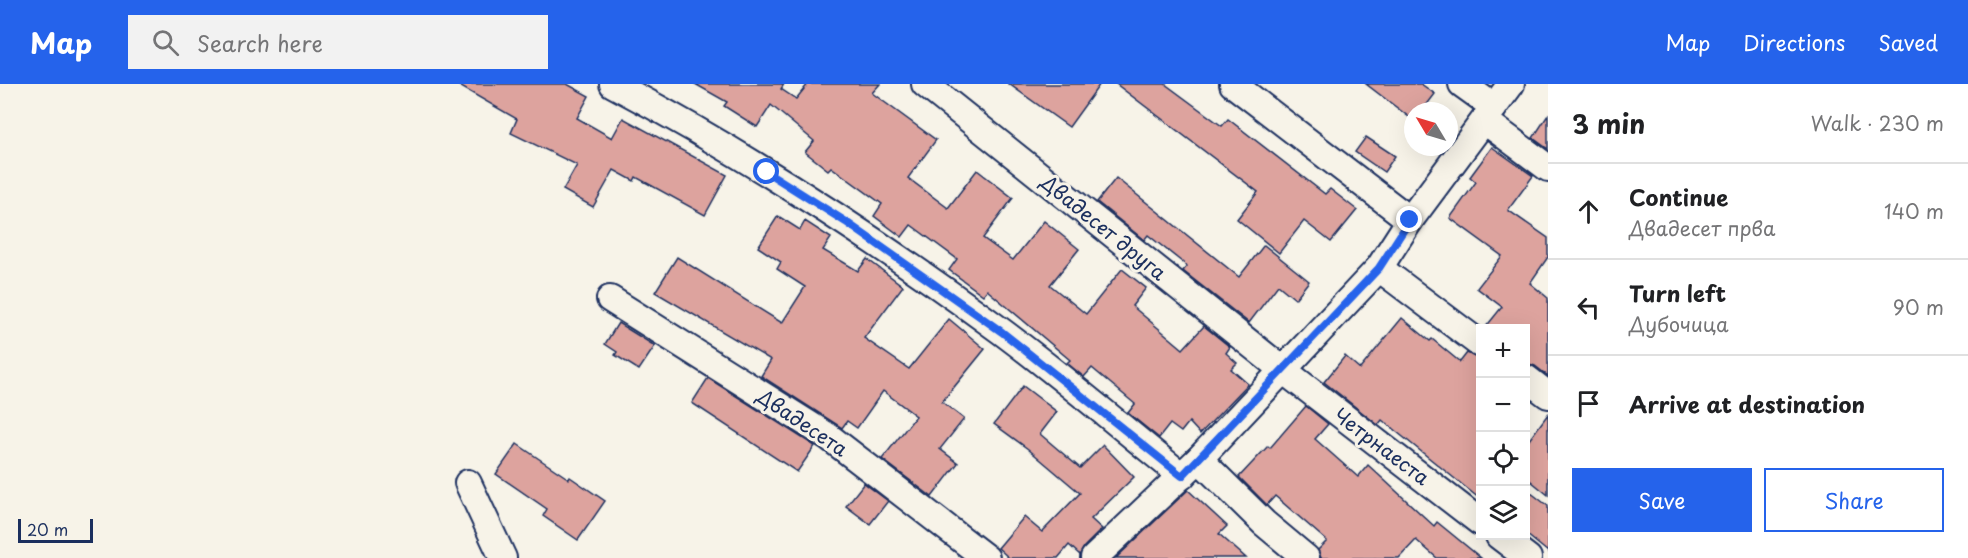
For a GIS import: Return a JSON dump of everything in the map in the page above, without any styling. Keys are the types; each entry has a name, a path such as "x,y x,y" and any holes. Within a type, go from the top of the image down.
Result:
{"street":[{"path":"613,84 674,116 846,222 1191,468 1264,523 1305,558"},
{"name":"Двадесет друга","path":"925,84 1283,370"},
{"path":"1233,84 1410,220"},
{"path":"1462,84 1489,114 1548,168"},
{"path":"1094,558 1191,468 1379,268 1410,220 1511,84"},
{"path":"1379,268 1476,341"},
{"name":"Двадесета","path":"610,299 829,437 986,558"},
{"name":"Четрнаеста","path":"1283,370 1476,519"},
{"path":"1530,381 1548,395"},
{"path":"468,483 503,558"},
{"path":"1504,540 1528,558"}],"building":[{"path":"456,84 567,84 589,96 577,118 612,138 623,118 727,175 705,215 636,177 634,181 614,170 593,207 563,190 577,165 511,133 517,119"},
{"path":"695,84 784,84 781,89 796,99 808,84 880,84 872,93 936,140 908,178 948,208 977,170 1013,198 983,238 1013,260 1044,221 1079,249 1050,285 1086,314 1122,269 1146,288 1132,306 1183,349 1204,326 1230,347 1226,353 1237,363 1231,369 1248,384 1200,434 1189,422 1181,432 1170,424 1159,438 1128,413 1135,404 1092,368 1084,377 1067,363 1070,360 987,290 983,295 949,270 957,259 911,225 902,237 874,216 882,204 831,167 828,170 805,152 814,141 771,105 757,127 724,106 727,102"},
{"path":"1009,84 1100,84 1069,127"},
{"path":"1116,84 1165,84 1222,126 1228,119 1325,194 1330,189 1357,210 1331,242 1304,221 1279,253 1237,219 1258,192"},
{"path":"1366,84 1421,84 1435,94 1429,102 1404,102 1404,113"},
{"path":"1548,115 1548,149 1533,138"},
{"path":"1366,137 1395,156 1384,172 1355,152"},
{"path":"1492,147 1533,176 1508,210 1548,238 1548,257 1530,283 1548,298 1548,376 1530,364 1530,324 1488,324 1502,307 1477,288 1502,256 1450,218 1476,182 1470,177"},
{"path":"1116,178 1239,277 1264,245 1309,281 1295,299 1278,285 1249,323 1183,271 1187,266 1148,235 1144,240 1097,202"},
{"path":"778,216 800,230 805,221 831,238 823,250 858,271 867,259 903,286 864,338 909,369 949,319 985,349 942,402 964,419 940,449 958,463 932,497 882,459 916,416 883,391 857,428 847,421 842,428 761,376 771,360 655,292 677,257 782,323 805,287 777,269 781,262 758,247"},
{"path":"1402,318 1460,362 1467,353 1476,357 1476,496 1382,420 1378,425 1324,382 1345,356 1360,369"},
{"path":"618,323 655,346 639,370 615,355 617,352 605,344"},
{"path":"708,378 815,446 797,472 692,403"},
{"path":"1023,386 1057,412 1040,434 1080,468 1103,445 1134,477 1091,519 1102,529 1084,547 1080,555 1069,545 1058,558 1009,558 998,548 1024,517 1042,532 1080,493 994,424"},
{"path":"1306,406 1328,424 1315,439 1358,477 1368,465 1434,526 1437,522 1481,558 1437,558 1416,540 1399,558 1321,558 1318,550 1327,541 1275,496 1267,505 1239,477 1268,446 1270,448"},
{"path":"1548,414 1548,495 1530,480 1530,439"},
{"path":"517,444 605,501 578,540 543,516 547,509 496,474"},
{"path":"864,483 888,501 870,524 846,506"},
{"path":"1188,490 1227,526 1219,534 1246,558 1116,558"},
{"path":"1530,492 1548,506 1548,552 1530,537"}],"route":[{"path":"767,172 846,222 1002,332 1182,476 1379,268 1410,220"}]}
